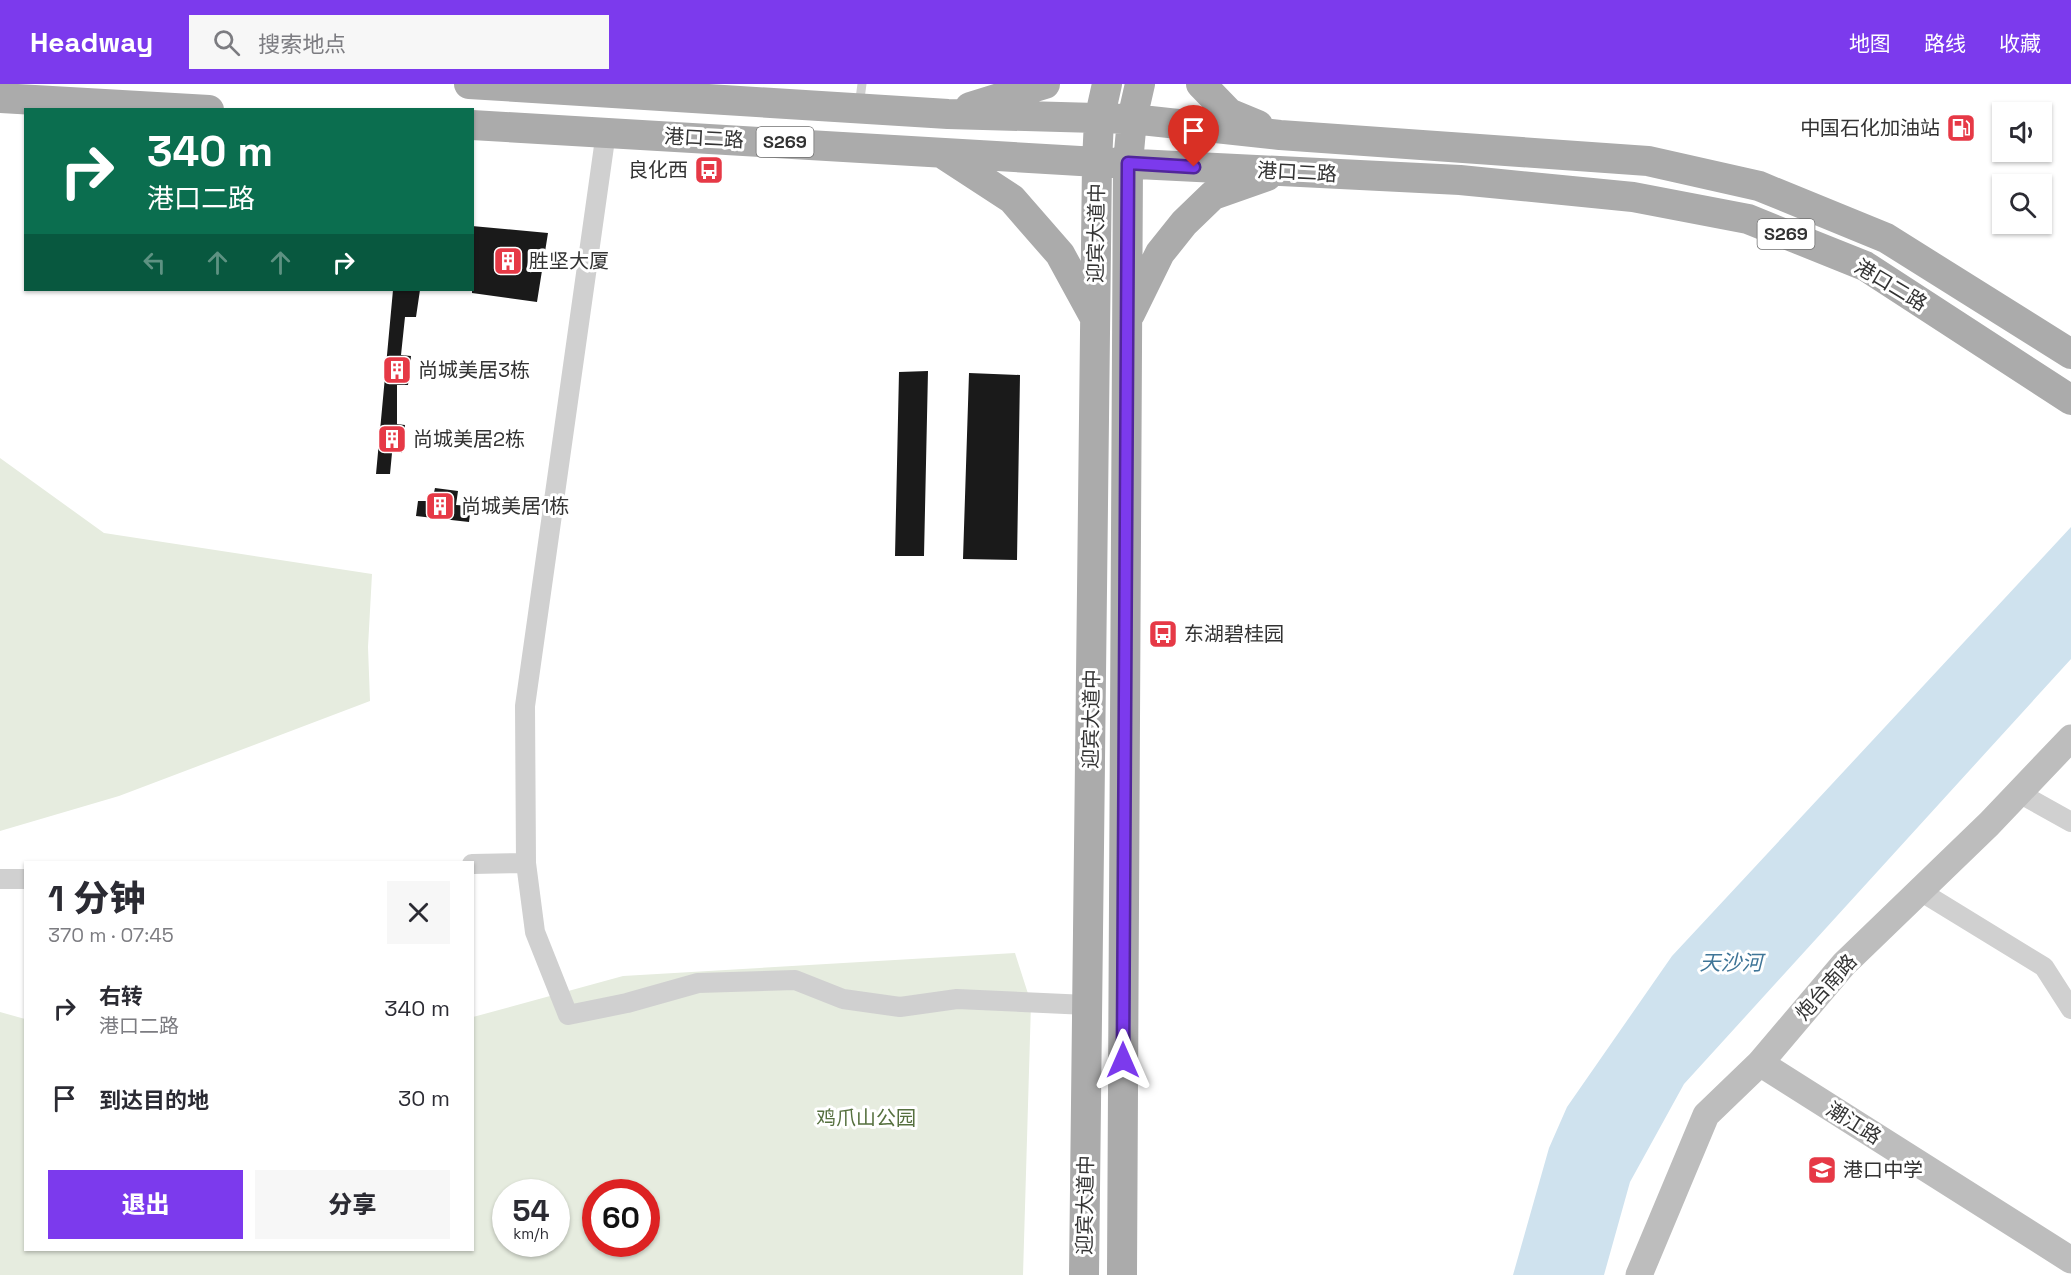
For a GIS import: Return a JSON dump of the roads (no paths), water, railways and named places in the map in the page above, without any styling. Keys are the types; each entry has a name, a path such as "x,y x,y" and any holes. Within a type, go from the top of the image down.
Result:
{"main road":[{"name":"港口二路","path":"469,84 660,89 858,100 948,114 1099,120 1132,119 1280,135 1648,161 1759,186 1886,238 2071,354"},
{"path":"948,114 1045,84"},
{"name":"迎宾大道中","path":"1084,1275 1097,162 1099,120 1107,84"},
{"name":"迎宾大道中","path":"1122,1275 1128,163 1132,119 1140,84"},
{"path":"1201,84 1229,113 1280,135"},
{"path":"0,98 174,108"},
{"path":"850,146 858,100"},
{"name":"港口二路","path":"474,124 1097,162 1460,180 1633,197 1748,219 1865,266 2071,400"},
{"path":"1460,147 1460,180"},
{"path":"940,153 1012,199 1060,254 1095,318"},
{"path":"1127,319 1160,253 1184,223 1213,195 1281,171"}],"street":[{"path":"606,132 525,706 526,863 535,932 568,1015 627,1003 698,983 795,980 843,999 900,1007 957,999 1088,1005"},
{"path":"1095,361 1127,364"},
{"name":"炮台南路","path":"1639,1275 1706,1115 1760,1063 1844,964 2019,793 2071,738"},
{"path":"2019,793 2071,822"},
{"path":"474,864 526,863"},
{"path":"0,879 24,879"},
{"path":"1920,891 2044,967 2071,1009"},
{"name":"潮江路","path":"1760,1063 2071,1260"}],"water":[{"name":"天沙河","path":"2071,527 2071,659 1684,1084 1630,1182 1604,1275 1513,1275 1549,1148 1567,1107 1672,956"}],"place":[{"name":"中国石化加油站","path":"1961,128"},
{"name":"良化西","path":"709,170"},
{"name":"胜坚大厦","path":"508,261"},
{"name":"尚城美居3栋","path":"397,370"},
{"name":"尚城美居2栋","path":"392,439"},
{"name":"尚城美居1栋","path":"440,506"},
{"name":"东湖碧桂园","path":"1163,634"},
{"name":"港口中学","path":"1822,1170"}],"park label":[{"name":"鸡爪山公园","path":"866,1118"}]}
